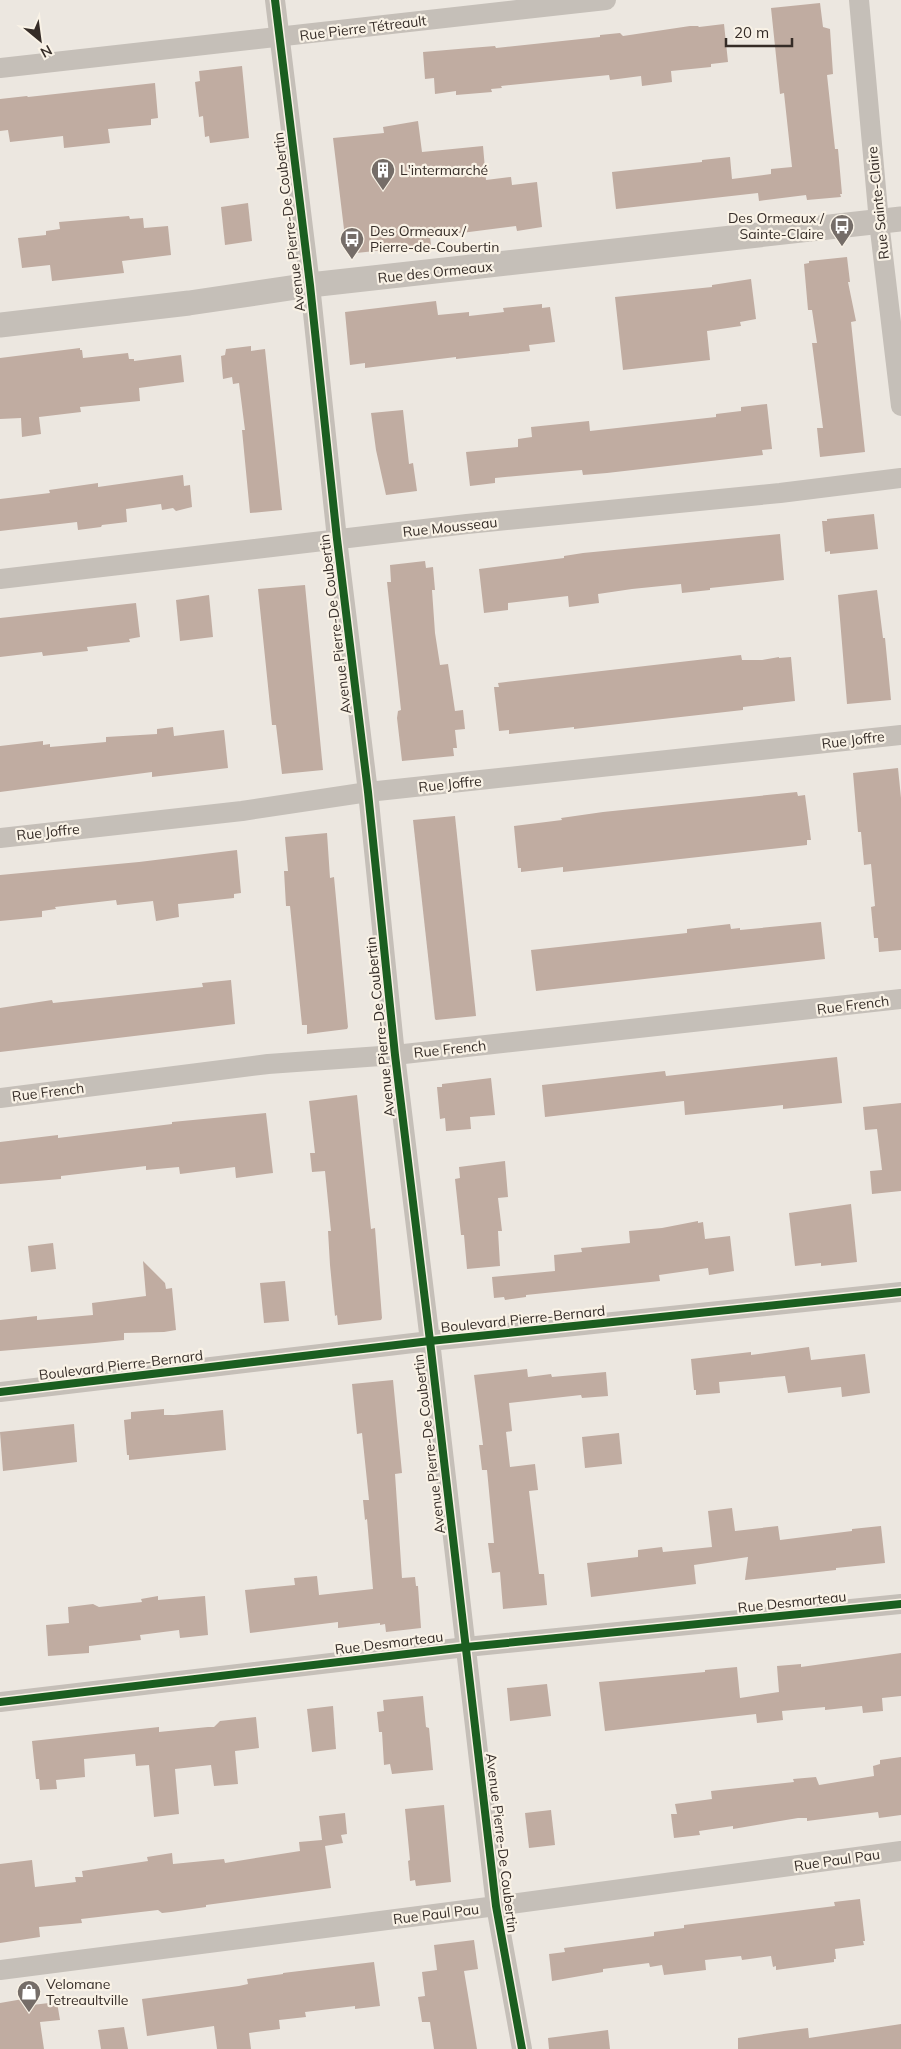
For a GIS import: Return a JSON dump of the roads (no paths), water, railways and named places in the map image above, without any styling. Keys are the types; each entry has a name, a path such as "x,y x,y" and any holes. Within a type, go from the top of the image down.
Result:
{"street":[{"name":"Avenue Pierre-De Coubertin","path":"275,0 310,285 337,539 368,792 395,1055 496,1906 522,2049"},
{"name":"Rue Pierre Tétreault","path":"0,68 606,0"},
{"name":"Rue Sainte-Claire","path":"859,0 890,220 901,406"},
{"name":"Rue des Ormeaux","path":"0,325 189,303 310,285 890,220"},
{"name":"Rue Mousseau","path":"0,579 215,555 337,539 780,493 901,478"},
{"name":"Rue Joffre","path":"0,838 242,811 368,792 901,735"},
{"name":"Rue French","path":"0,1098 268,1064 395,1055 901,999"},
{"name":"Boulevard Pierre-Bernard","path":"0,1392 430,1341 901,1292"},
{"name":"Rue Desmarteau","path":"0,1702 466,1647 901,1604"},
{"name":"Rue Paul Pau","path":"0,1970 901,1851"}],"place":[{"name":"L'intermarché","path":"383,191"},
{"name":"Des Ormeaux / Sainte-Claire","path":"842,247"},
{"name":"Des Ormeaux / Pierre-de-Coubertin","path":"352,260"},
{"name":"Velomane Tetreaultville","path":"29,2013"}]}
